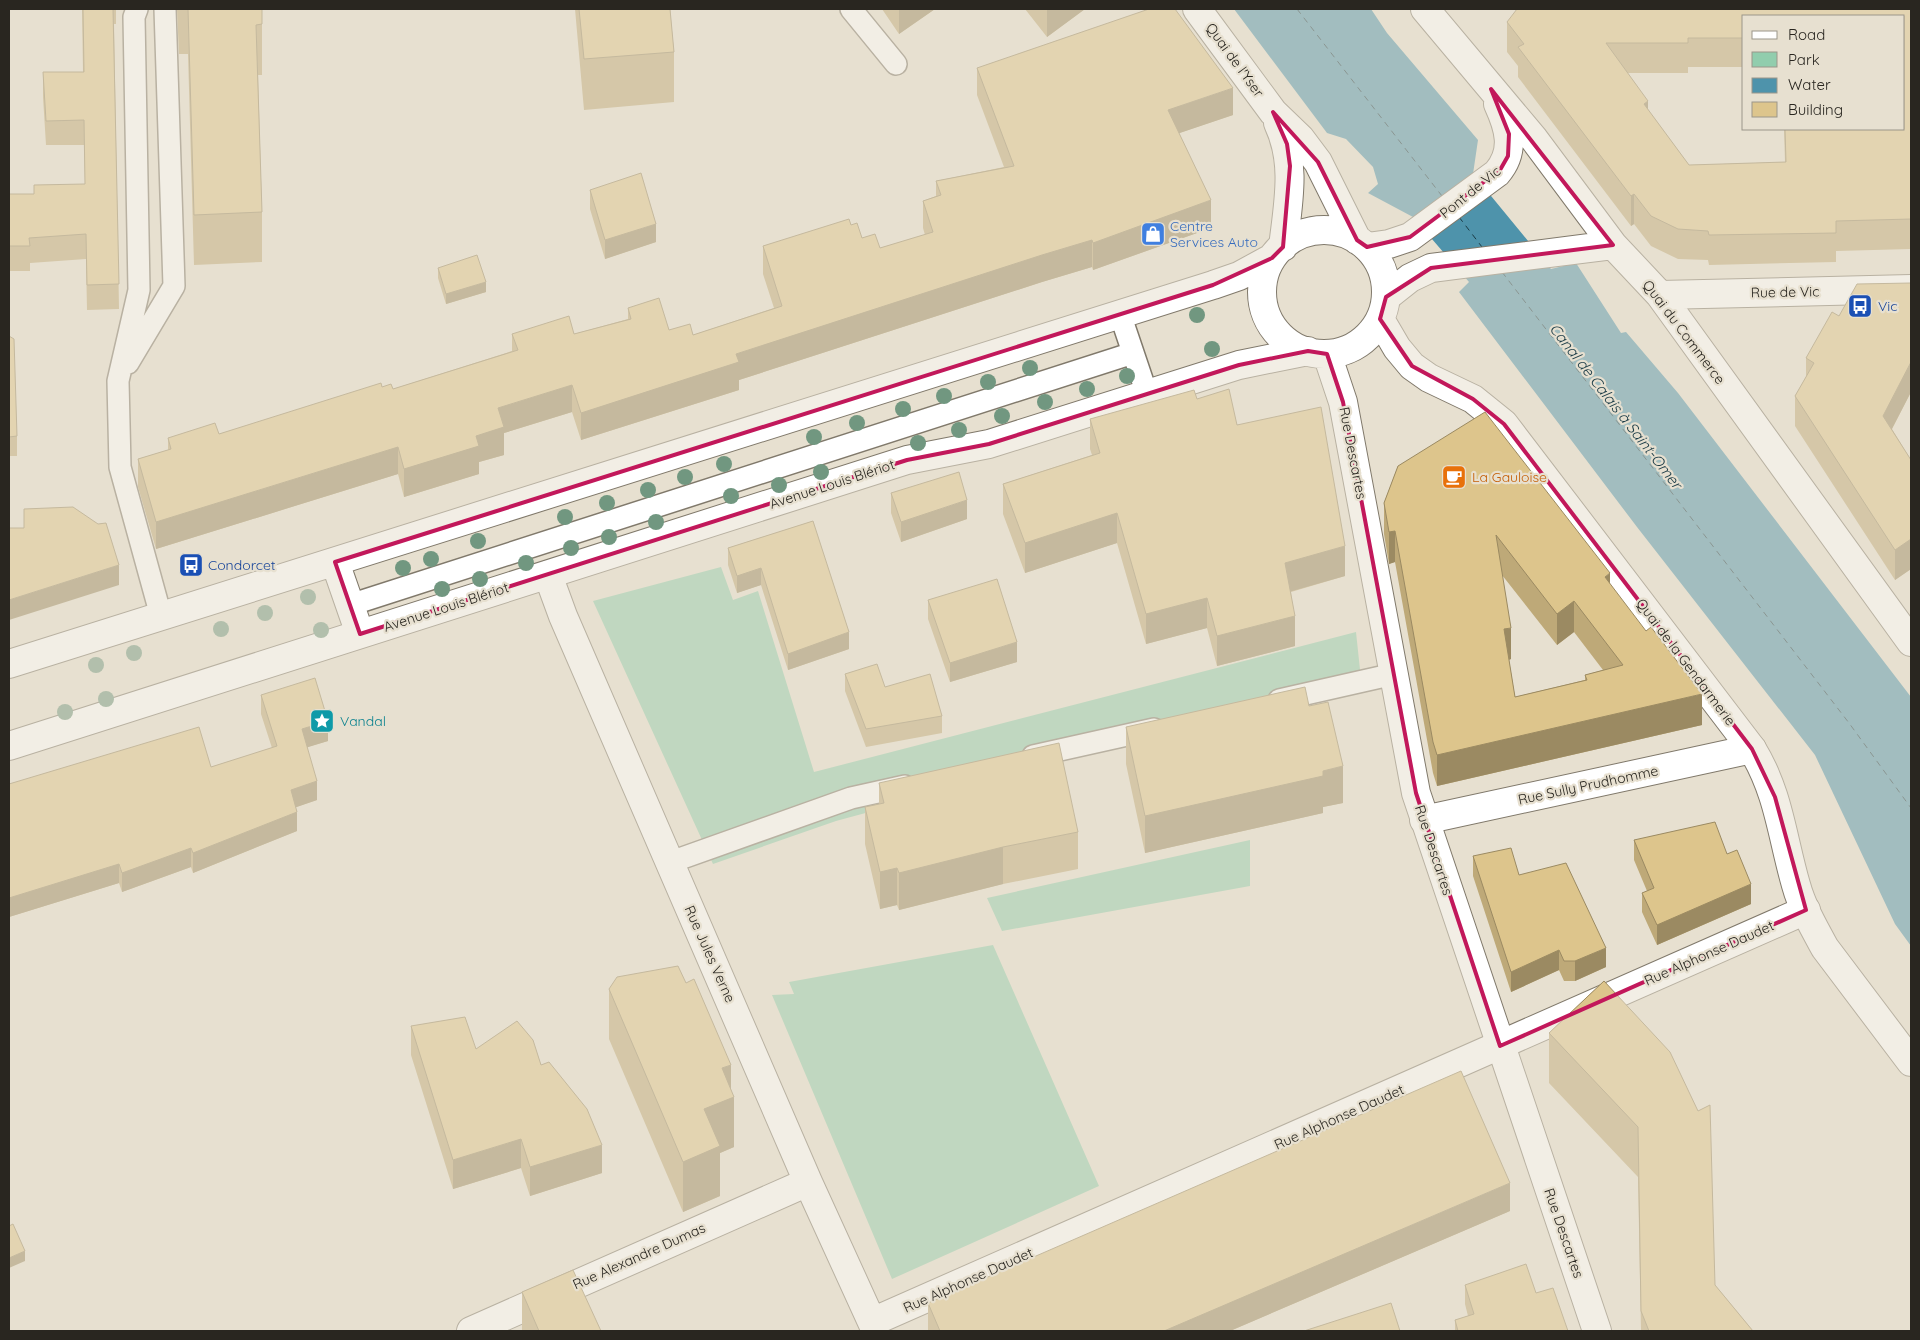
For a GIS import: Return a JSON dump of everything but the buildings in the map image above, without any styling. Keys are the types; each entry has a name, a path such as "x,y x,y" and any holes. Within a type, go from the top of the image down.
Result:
{"street":[{"name":"Quai de l'Yser","path":"1197,9 1273,112 1300,138 1318,162 1362,244"},
{"name":"Quai du Commerce","path":"1425,9 1534,139 1612,245 1660,295 1911,642"},
{"name":"Pont de Vic","path":"1362,244 1398,242 1420,231 1492,177 1504,164 1510,145 1505,118 1492,89"},
{"name":"Quai de l'Yser","path":"1273,112 1290,155 1288,201 1278,252"},
{"path":"9,664 1239,276 1278,252 1294,238 1315,231 1337,232 1362,244 1381,266 1383,308"},
{"path":"1278,252 1266,272 1263,287 1264,303 1268,318 1281,336 1294,346 1318,352 1342,351 1355,346 1367,337 1383,308 1410,278 1430,268 1612,245"},
{"name":"Rue de Vic","path":"1660,295 1911,289"},
{"name":"Quai de la Gendarmerie","path":"1383,308 1397,348 1412,366 1429,378 1478,402 1504,424 1752,750 1768,777 1776,798 1796,886 1825,948 1911,1062"},
{"name":"Avenue Louis Blériot","path":"9,746 907,460 989,444 1239,365 1318,352"},
{"name":"Rue Descartes","path":"1318,352 1343,402 1409,764 1424,820 1597,1331"},
{"path":"335,562 360,634"},
{"name":"Rue Jules Verne","path":"548,575 563,616 808,1182 874,1327"},
{"name":"Rue Sully Prudhomme","path":"1424,820 1752,750"},
{"name":"Rue Alphonse Daudet","path":"874,1327 1806,910"},
{"name":"Rue Alexandre Dumas","path":"471,1331 582,1296 808,1182"}],"lane":[{"path":"137,9 134,18 139,290 118,381 129,464 161,616"},
{"path":"118,381 174,286 165,9"},
{"path":"851,9 896,64"},
{"path":"1120,314 1147,394"},
{"path":"350,605 1133,353"},
{"path":"1258,705 1394,674"},
{"path":"1016,760 1171,725"},
{"path":"671,862 851,798 929,780"}],"highlighted area":[{"path":"1491,89 1613,245 1431,268 1386,297 1380,319 1412,366 1473,399 1504,424 1752,749 1775,797 1806,910 1500,1046 1416,793 1343,402 1327,354 1308,351 1239,365 989,444 907,460 360,634 335,562 1213,285 1272,258 1283,247 1290,166 1287,144 1273,112 1318,162 1357,240 1367,247 1410,237 1500,170 1508,156 1509,134"}],"green space":[{"path":"721,567 733,600 758,591 814,772 1356,632 1361,679 836,821 713,864 593,601"},
{"path":"1250,840 1250,886 1002,931 987,898"},
{"path":"993,945 1099,1186 892,1279 772,995 794,994 789,982"}],"water":[{"name":"Canal de Calais à Saint-Omer","path":"1234,9 1371,9 1387,33 1478,140 1473,174 1551,269 1576,263 1621,333 1626,332 1678,393 1911,697 1911,946 1895,924 1815,755 1637,527 1459,292 1469,282 1413,217 1368,193 1378,184 1373,167 1346,139 1327,133"}],"ferry route":[{"path":"1297,9 1442,196"},
{"path":"1459,217 1482,247"},
{"path":"1502,272 1849,723 1911,808"}],"place":[{"name":"Centre Services Auto","path":"1153,234"},
{"name":"Vic","path":"1860,306"},
{"name":"La Gauloise","path":"1454,477"},
{"name":"Condorcet","path":"191,565"},
{"name":"Vandal","path":"322,721"}]}
